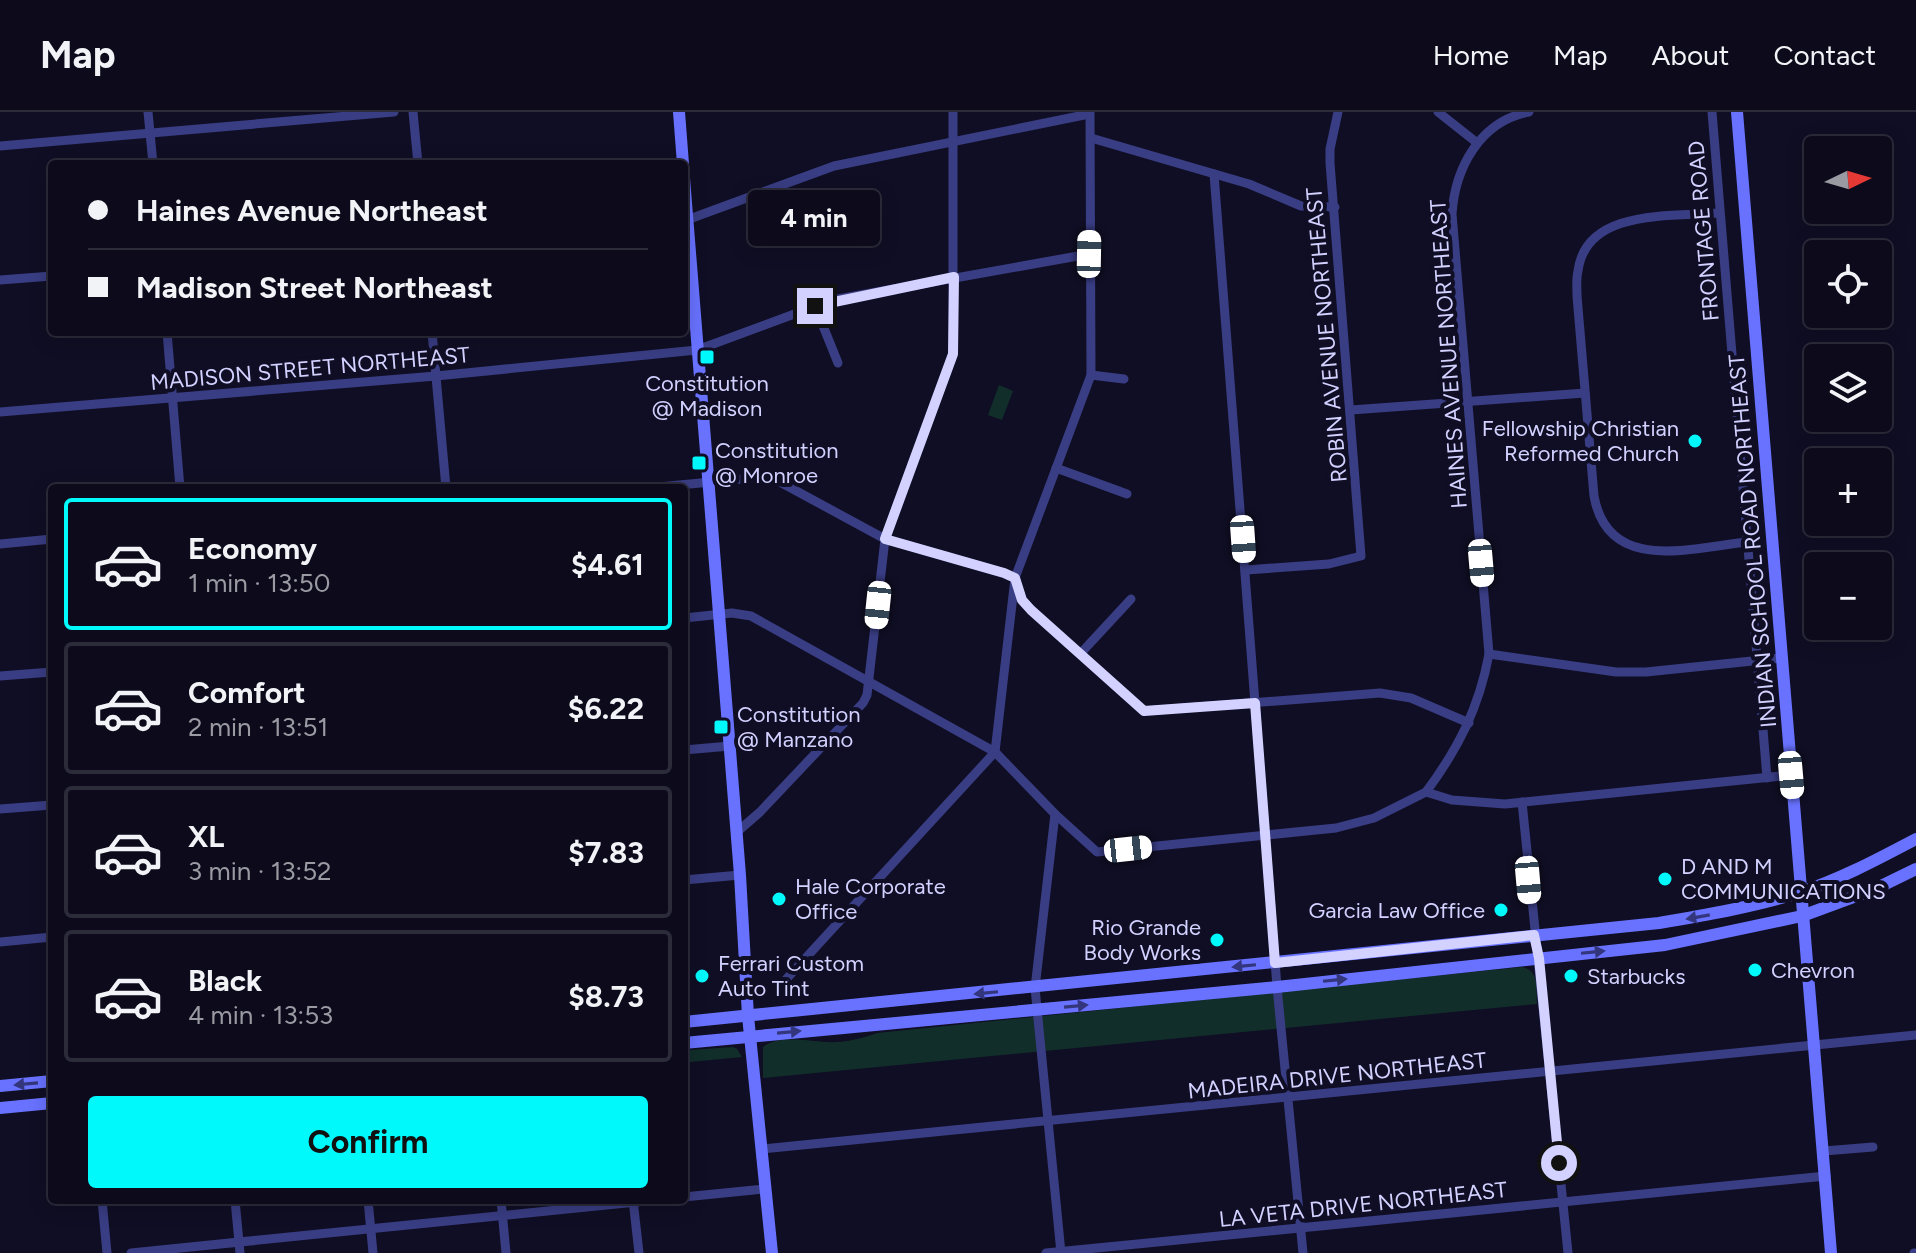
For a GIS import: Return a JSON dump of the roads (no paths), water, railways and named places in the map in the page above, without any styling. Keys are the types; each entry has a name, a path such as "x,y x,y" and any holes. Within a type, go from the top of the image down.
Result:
{"main road":[{"path":"679,112 683,160"},
{"name":"INDIAN SCHOOL ROAD NORTHEAST","path":"1737,112 1831,1253"},
{"path":"688,244 737,832 748,1016 772,1253"},
{"path":"688,1022 1659,923 1717,913 1801,892 1874,862 1916,839"},
{"path":"688,1043 1277,987 1665,945 1802,916 1875,889 1916,869"},
{"path":"0,1086 48,1081"},
{"path":"0,1108 48,1103"}],"street":[{"path":"148,112 153,160"},
{"path":"0,146 394,112"},
{"path":"413,112 418,160"},
{"path":"737,832 760,812 863,703 870,684 885,539 953,354 953,112"},
{"name":"ROBIN AVENUE NORTHEAST","path":"1246,570 1329,564 1361,556 1330,149 1338,112"},
{"path":"1438,112 1476,142 1496,125 1529,112"},
{"name":"FRONTAGE ROAD","path":"1712,112 1767,778"},
{"path":"688,220 834,166 1089,113 1091,375 1015,578 995,752 779,987"},
{"path":"1091,138 1249,184 1301,206 1335,207"},
{"name":"HAINES AVENUE NORTHEAST","path":"1426,792 1452,757 1469,723 1479,701 1489,654 1452,214 1454,191 1476,142"},
{"path":"1214,174 1275,963 1303,1253"},
{"path":"1719,213 1633,220 1611,225 1589,244 1578,270 1585,393 1596,509 1606,529 1638,550 1747,542"},
{"name":"MADISON STREET NORTHEAST","path":"0,412 436,376 697,350 815,306 954,277 1089,254"},
{"path":"0,280 48,276"},
{"path":"815,306 838,363"},
{"path":"167,336 180,484"},
{"path":"432,336 446,484"},
{"path":"1091,375 1124,379"},
{"path":"1351,410 1585,393"},
{"path":"1056,468 1127,494"},
{"path":"688,485 763,477 778,481 885,539 1015,578 1022,600 1144,711 1380,693 1411,698 1469,723"},
{"path":"0,544 48,539"},
{"path":"1081,653 1131,599"},
{"path":"688,618 741,613 751,616 995,752 1097,852 1336,828 1374,818 1426,792 1452,800 1505,804 1791,775"},
{"path":"1489,654 1616,672 1646,672 1781,658"},
{"path":"0,676 48,672"},
{"path":"688,750 730,746"},
{"path":"1522,802 1568,1253"},
{"path":"0,809 48,805"},
{"path":"1055,814 1035,988 1061,1252"},
{"path":"688,880 740,875"},
{"path":"0,942 48,937"},
{"name":"MADEIRA DRIVE NORTHEAST","path":"761,1149 1916,1035"},
{"path":"1824,1151 1873,1147"},
{"name":"LA VETA DRIVE NORTHEAST","path":"1046,1253 1826,1176"},
{"path":"688,1197 765,1189"},
{"path":"102,1204 107,1253"},
{"path":"235,1204 240,1253"},
{"path":"368,1204 373,1253"},
{"path":"502,1204 506,1253"},
{"path":"131,1253 605,1204"},
{"path":"633,1204 639,1253"}],"place":[{"name":"Constitution @ Madison","path":"707,357"},
{"name":"Fellowship Christian Reformed Church","path":"1695,441"},
{"name":"Constitution @ Monroe","path":"699,463"},
{"name":"Constitution @ Manzano","path":"721,727"},
{"name":"D AND M COMMUNICATIONS","path":"1665,879"},
{"name":"Hale Corporate Office","path":"779,899"},
{"name":"Garcia Law Office","path":"1501,910"},
{"name":"Rio Grande Body Works","path":"1217,940"},
{"name":"Chevron","path":"1755,970"},
{"name":"Ferrari Custom Auto Tint","path":"702,976"},
{"name":"Starbucks","path":"1571,976"}]}
